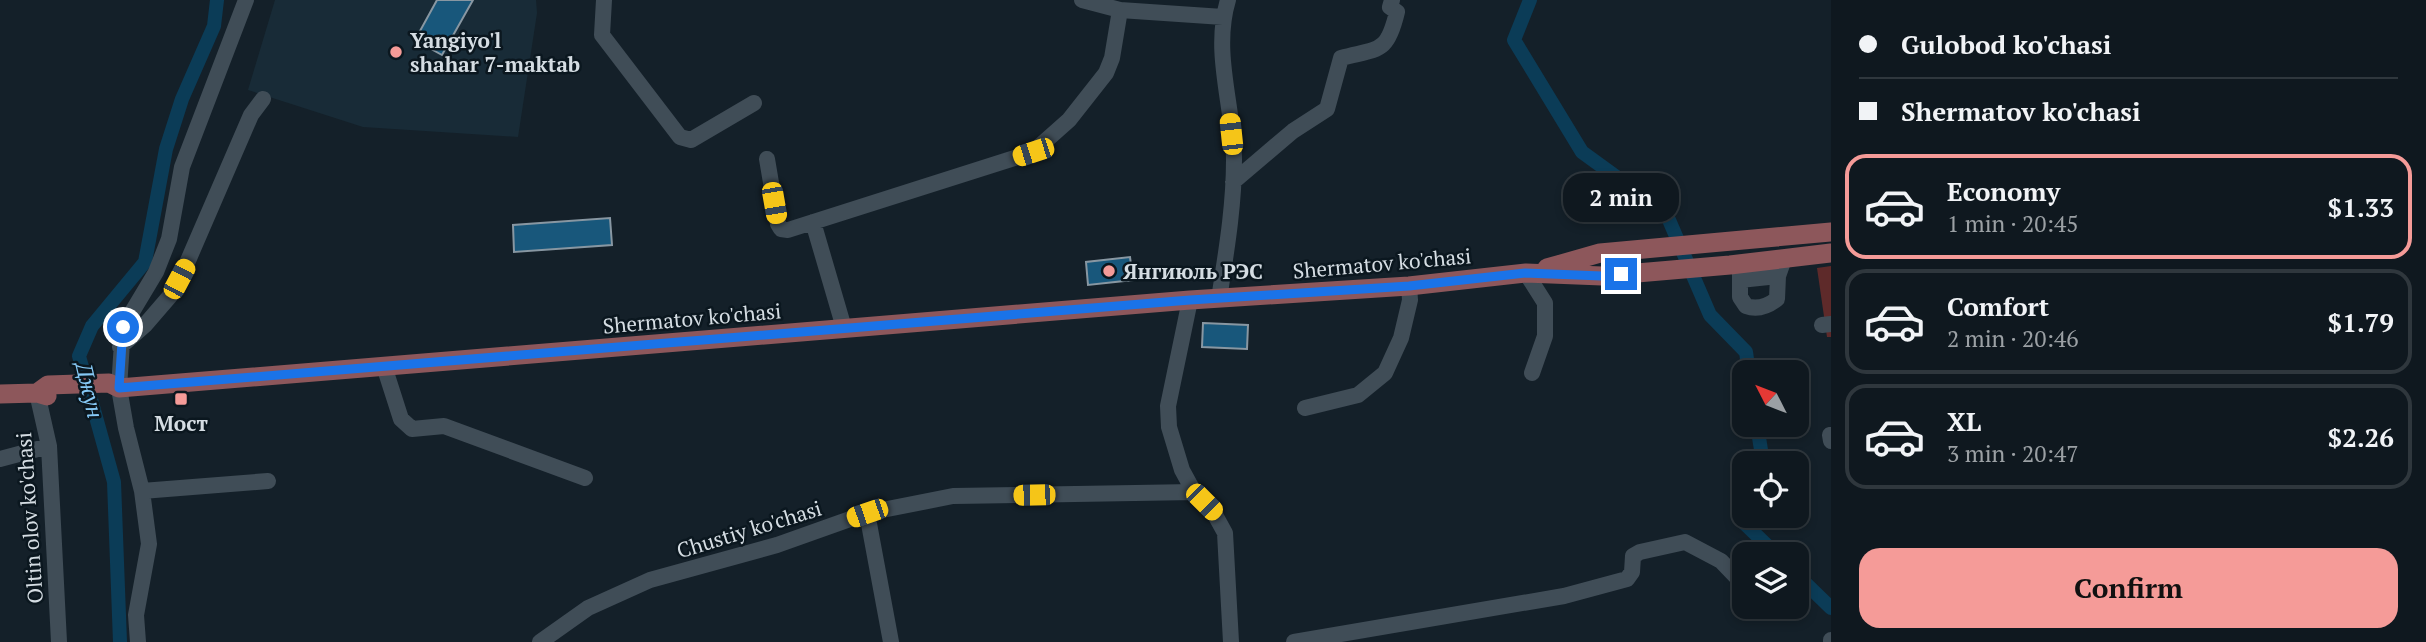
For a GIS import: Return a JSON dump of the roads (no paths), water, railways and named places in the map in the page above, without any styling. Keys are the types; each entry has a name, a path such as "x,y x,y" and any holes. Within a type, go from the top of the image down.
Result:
{"main road":[{"name":"Shermatov ko'chasi","path":"0,394 112,389 1190,300 1409,286 1525,273 1600,253 1831,232"},
{"path":"1733,242 1736,270"},
{"name":"Shermatov ko'chasi","path":"1525,273 1602,276 1736,270 1781,267 1831,253"}],"street":[{"path":"138,642 135,615 149,544 142,491 126,428 112,389 123,327 156,272 169,239 183,167 246,0"},
{"path":"604,0 602,35 680,137 691,140 754,103"},
{"path":"1082,0 1119,10 1223,17"},
{"path":"1219,299 1229,238 1234,159 1223,57 1223,17 1228,0"},
{"path":"1233,182 1293,131 1327,109 1340,58 1379,48 1391,37 1397,12 1390,7 1392,0"},
{"path":"766,159 779,227 788,230 1033,152 1069,120 1106,73 1112,58 1119,10"},
{"path":"120,347 145,325 170,296 246,127 262,99"},
{"path":"813,222 844,328"},
{"path":"1736,270 1740,297 1746,306 1754,309 1771,304 1777,299 1781,267"},
{"path":"1525,273 1545,303 1545,336 1532,373"},
{"path":"1305,408 1358,395 1385,373 1401,338 1410,300 1409,286"},
{"path":"1190,300 1168,406 1169,427 1182,470 1194,492 1214,513 1225,533 1231,642"},
{"path":"384,366 401,419 412,429 444,426 585,478"},
{"name":"Oltin olov ko'chasi","path":"44,391 59,642"},
{"path":"0,459 49,446"},
{"path":"142,491 268,481"},
{"name":"Chustiy ko'chasi","path":"540,642 588,608 650,580 777,545 867,513 953,496 1194,492"},
{"path":"867,513 891,642"},
{"path":"1294,642 1564,596 1627,579 1632,572 1633,556 1685,542 1721,561 1732,572"}],"waterway":[{"name":"Джун","path":"120,642 114,482 79,356 92,326 145,262 166,149 182,99 214,26 217,0"},
{"path":"1530,0 1514,40 1582,152 1666,213 1710,315 1746,352 1747,360"},
{"path":"1759,438 1761,451"},
{"path":"1749,528 1764,542"},
{"path":"1809,587 1831,608"}],"place":[{"name":"Yangiyo'l shahar 7-maktab","path":"396,52"},
{"name":"Янгиюль РЭС","path":"1109,271"},
{"name":"Мост","path":"181,399"}]}
